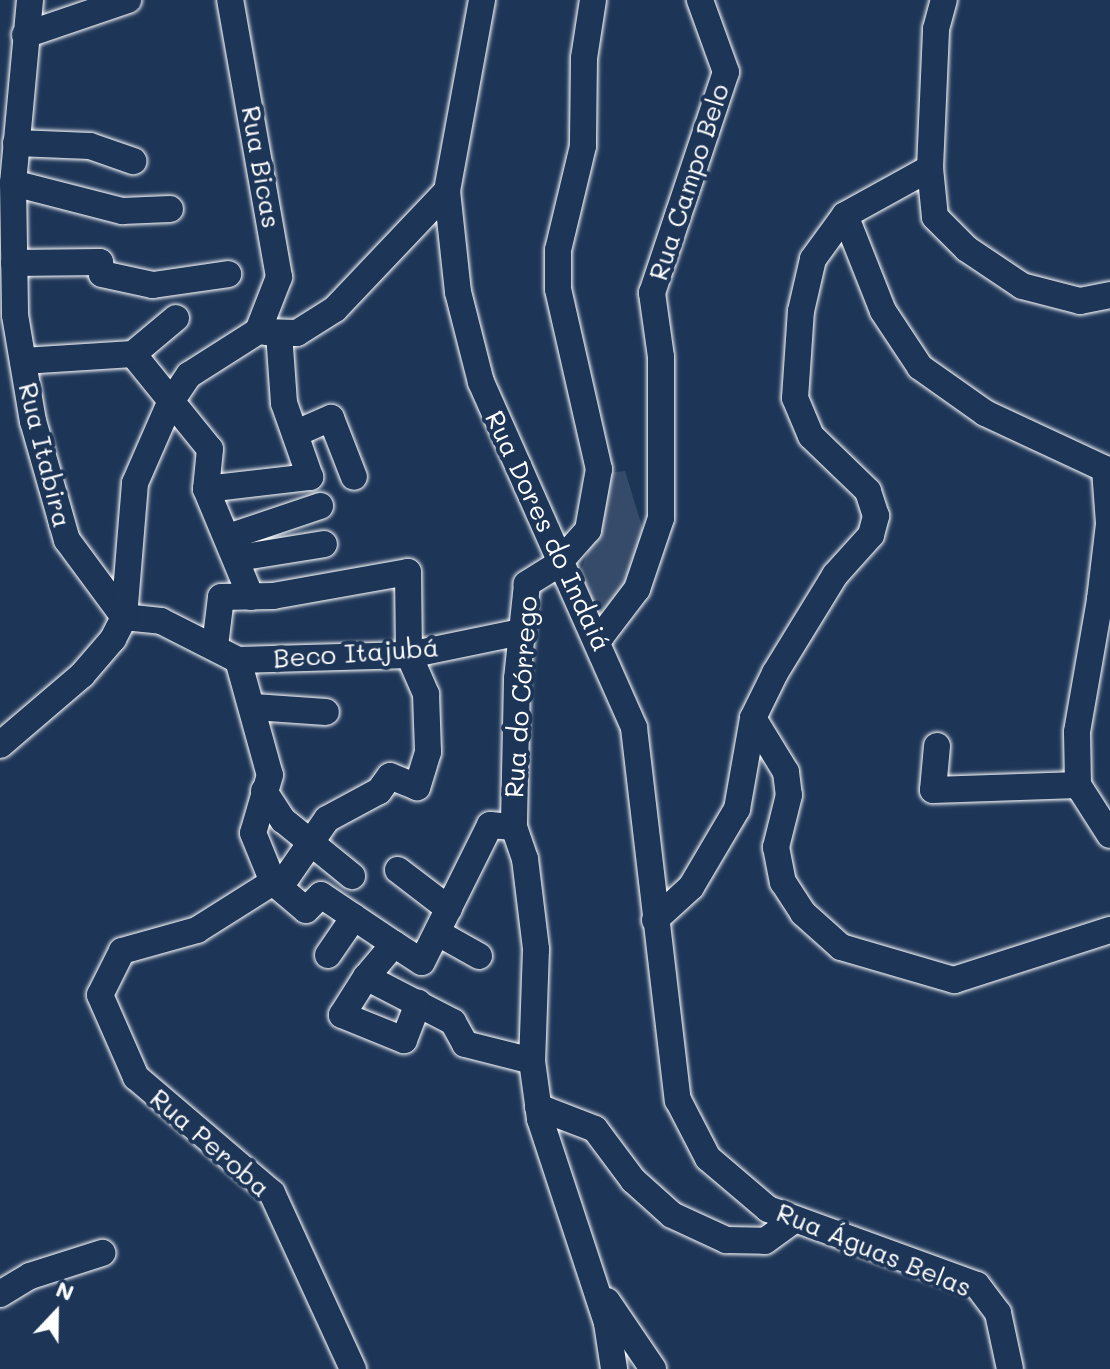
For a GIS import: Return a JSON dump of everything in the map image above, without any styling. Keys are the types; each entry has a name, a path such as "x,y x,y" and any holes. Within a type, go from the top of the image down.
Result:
{"street":[{"name":"Rua Itabira","path":"30,0 13,183 14,263 23,361 67,540 124,617"},
{"path":"25,35 128,0"},
{"name":"Rua Bicas","path":"230,0 279,277 268,332"},
{"name":"Rua Dores do Indaiá","path":"482,0 447,191 458,292 481,382 557,565 599,639 634,728 655,920"},
{"name":"Rua do Córrego","path":"593,0 583,146 558,250 558,289 599,469 588,530 557,565 527,584 521,632 514,827 525,859 536,949 532,1061 538,1107 593,1281 614,1369"},
{"path":"944,0 936,29 930,168 935,217 967,249 1022,286 1080,301 1110,295"},
{"name":"Rua Campo Belo","path":"599,639 637,589 661,518 661,357 652,293 705,123 721,100 726,72 706,5"},
{"path":"16,143 90,146 133,161"},
{"path":"655,920 691,887 737,809 753,718 835,575 871,535 876,516 868,491 811,436 795,398 801,311 813,259 845,215 930,168"},
{"path":"13,183 122,211 170,209"},
{"path":"0,745 82,675 124,617 135,483 170,403 189,375 268,332 297,333 335,309 447,191"},
{"path":"845,215 883,311 920,367 985,413 1105,469 1109,524 1103,639 1077,732 1078,785 1110,835"},
{"path":"14,263 100,262 102,274 153,285 228,274"},
{"path":"23,361 133,354 176,318"},
{"path":"206,489 310,477 299,432 284,403 268,332"},
{"path":"133,354 210,449 206,489 234,547 251,597"},
{"path":"299,432 331,418 354,477"},
{"path":"234,547 320,506"},
{"path":"234,547 324,544"},
{"path":"215,646 221,597 251,597 408,572 409,655 426,694 428,752 417,787 390,776 379,791 327,819 276,885"},
{"path":"124,617 161,621 238,660 254,707 270,775 253,833 276,885 306,910 321,895 422,962 490,825 514,827"},
{"name":"Beco Itajubá","path":"238,660 409,655 521,632"},
{"path":"254,707 326,712"},
{"path":"753,718 786,772 789,795 776,847 783,882 803,913 841,947 954,980 1110,930"},
{"path":"937,746 933,790 1078,785"},
{"path":"264,791 309,844 352,876"},
{"path":"398,870 479,956"},
{"name":"Rua Peroba","path":"276,885 239,898 197,930 122,951 100,995 136,1077 272,1193 353,1369"},
{"path":"328,955 354,917"},
{"name":"Rua Águas Belas","path":"655,920 678,1100 708,1158 768,1209 977,1285 998,1313 1010,1369"},
{"path":"394,944 366,977 342,1015 404,1040 418,1003"},
{"path":"366,977 453,1022 465,1044 532,1061"},
{"path":"538,1107 595,1129 633,1180 672,1215 726,1240 765,1241 795,1219"},
{"path":"0,1294 30,1276 102,1253"},
{"path":"593,1281 653,1369"}],"shaded area":[{"path":"625,471 648,546 601,622 580,573 606,502 606,473"}]}
